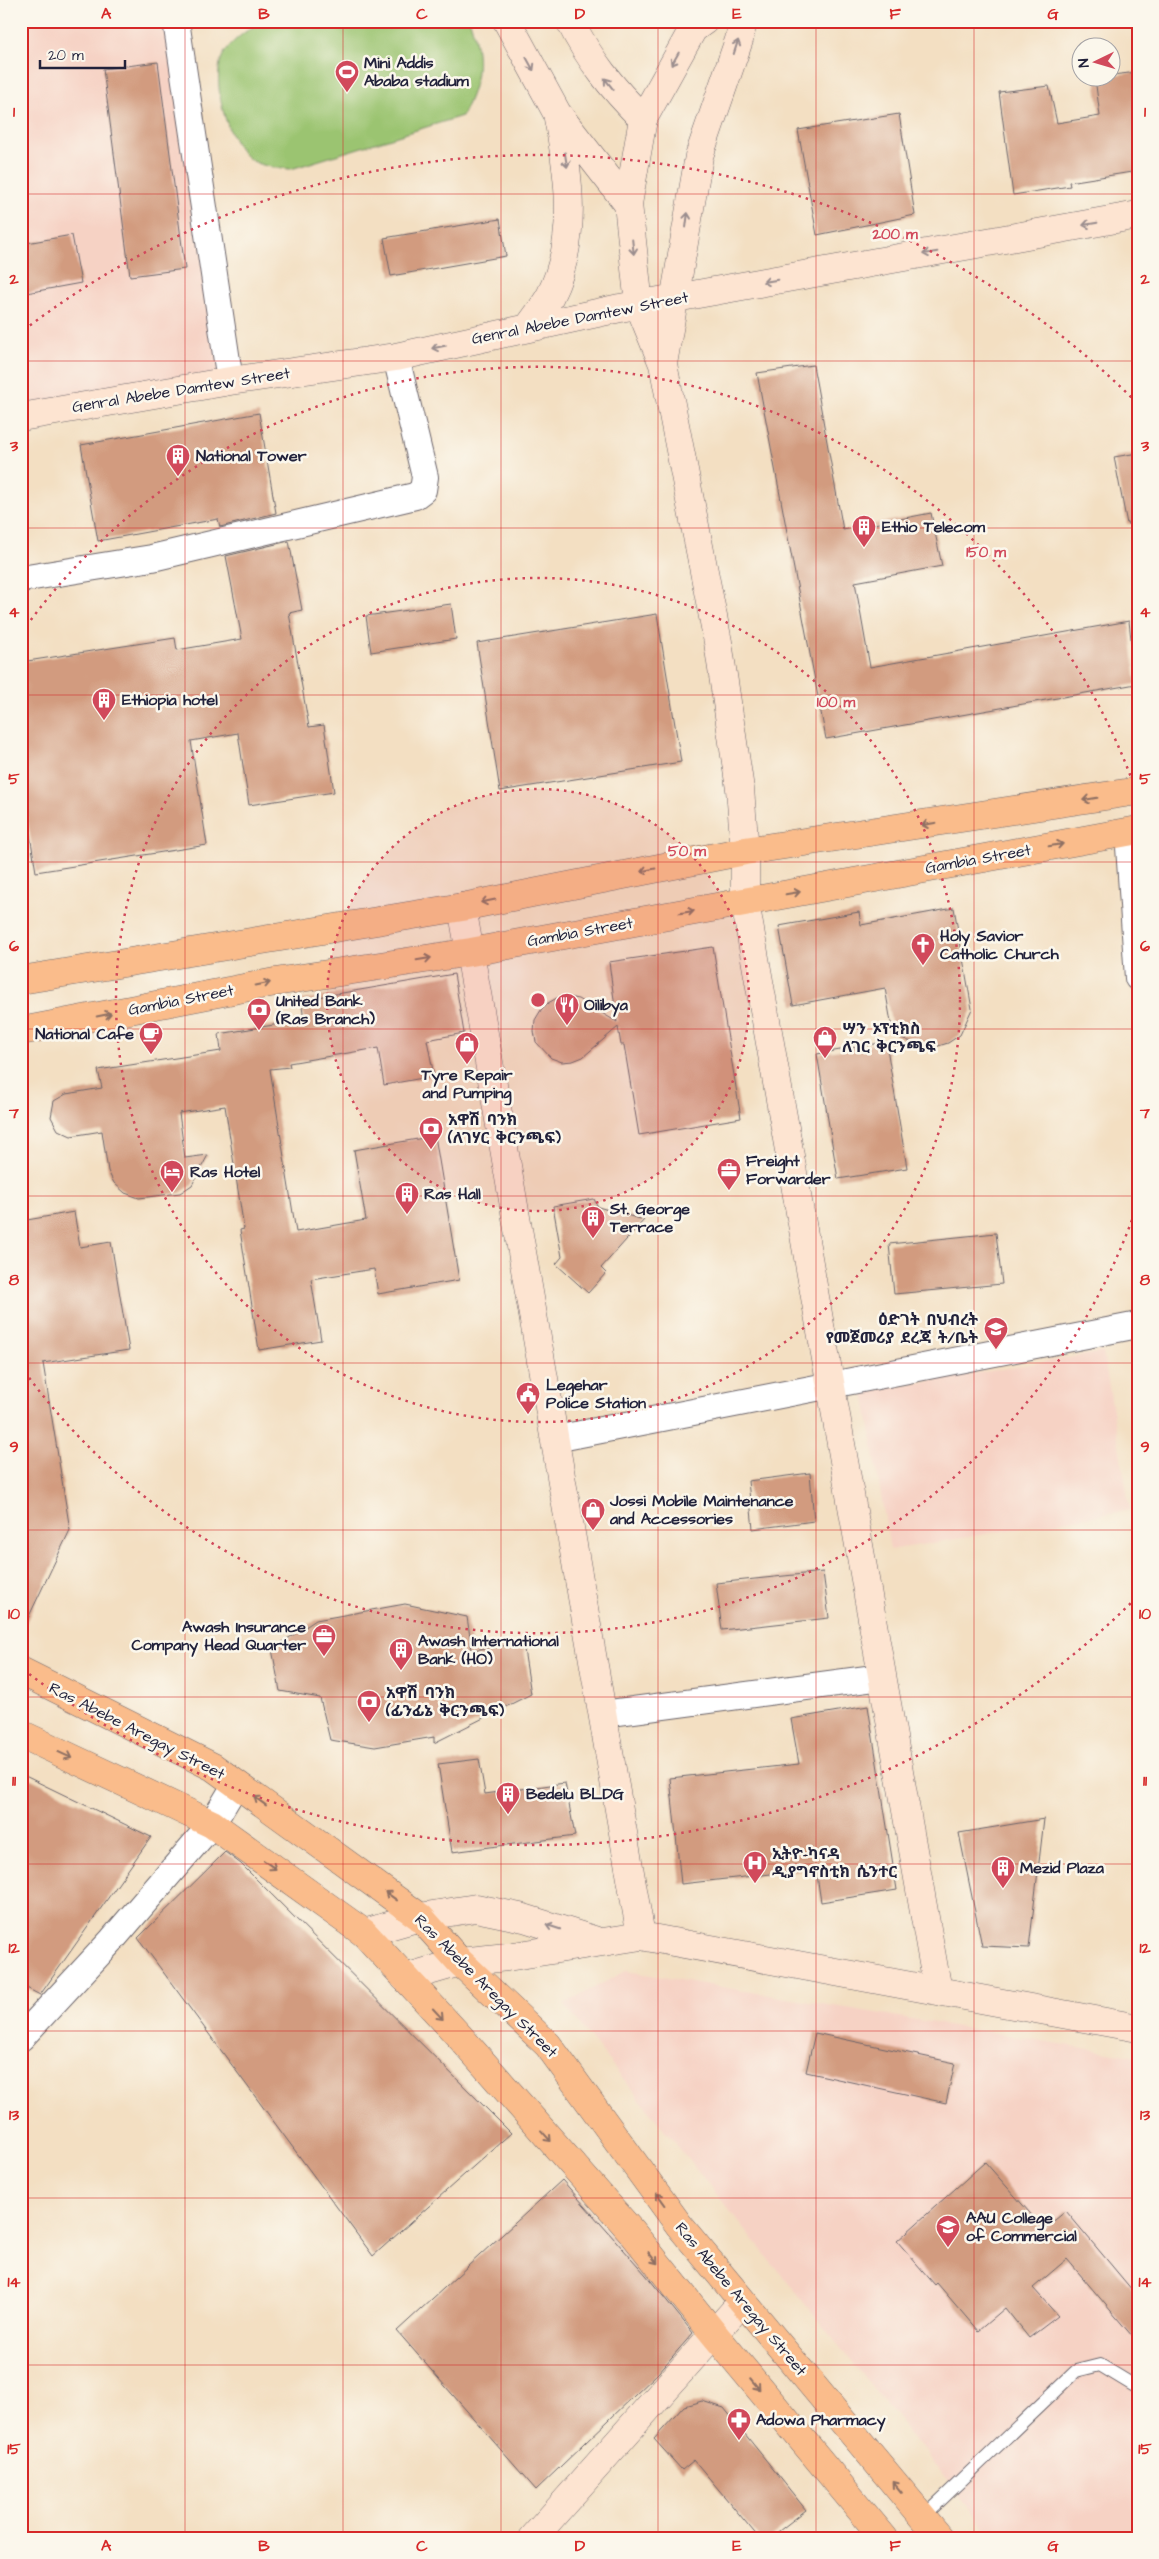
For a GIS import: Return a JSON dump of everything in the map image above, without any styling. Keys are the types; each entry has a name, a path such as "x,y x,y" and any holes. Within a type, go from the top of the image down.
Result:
{"main road":[{"path":"21,980 462,907 745,852 1138,791"},
{"name":"Gambia Street","path":"21,1031 275,982 471,952 1133,831"},
{"name":"Ras Abebe Aregay Street","path":"21,1671 213,1767 420,1917 460,1962 548,2045 679,2225 940,2538"},
{"path":"21,1734 212,1824 364,1934 631,2230 714,2334 884,2538"}],"street":[{"path":"176,21 230,381"},
{"path":"507,21 557,112 628,204"},
{"path":"570,21 584,50 607,81 643,119"},
{"path":"704,21 693,29 643,119 628,204 640,305 663,364 718,642 740,790 745,852 745,902 938,1991"},
{"path":"663,364 676,299 689,204 699,156 739,40 742,21"},
{"path":"528,328 550,296 566,247 570,200 568,165 557,112"},
{"name":"Genral Abebe Damtew Street","path":"21,417 230,381 396,356 640,305 1138,215"},
{"path":"21,579 152,558 415,496 424,490 425,477 396,356"},
{"path":"1133,831 1138,978"},
{"path":"462,907 641,1936"},
{"path":"555,1439 1138,1325"},
{"path":"603,1714 882,1677"},
{"path":"21,2038 112,1940 212,1824 236,1784"},
{"path":"364,1934 420,1917 476,1908 524,1918 600,1942"},
{"path":"405,1978 460,1962 641,1936 1138,2028"},
{"path":"533,2538 742,2302"}],"lane":[{"path":"922,2517 1076,2371 1100,2365 1138,2388"}],"shaded area":[{"path":"21,21 176,21 230,381 21,417"},
{"path":"1103,1352 1130,1510 890,1550 864,1392"},
{"name":"AAU College of Commercial","path":"626,1971 1138,2057 1138,2538 994,2538 563,2004"}],"green space":[{"name":"Mini Addis Ababa stadium","path":"263,21 470,21 477,58 476,80 473,91 462,116 291,169 263,165 247,157 233,138 224,113 219,86 219,74 222,56 226,50 244,33"}],"building":[{"path":"158,62 185,269 130,276 103,69"},
{"path":"1138,72 1138,171 1069,182 1070,186 1013,195 999,92 1049,86 1057,123 1100,116 1096,88 1122,88 1122,74"},
{"path":"899,114 915,215 817,235 798,130"},
{"path":"500,219 506,256 391,276 384,238"},
{"path":"72,235 81,283 21,294 21,244"},
{"name":"Ethio Telecom","path":"813,365 843,530 931,513 942,566 855,582 870,667 1129,621 1136,684 826,739 757,373"},
{"name":"National Tower","path":"259,413 276,513 220,527 218,519 98,541 81,445"},
{"path":"1138,453 1138,523 1127,524 1114,457"},
{"name":"Ethiopia hotel","path":"289,541 302,610 289,613 309,727 324,725 334,792 249,805 238,733 191,741 207,845 36,872 21,779 21,662 175,638 177,650 242,639 226,556"},
{"path":"451,604 456,639 371,652 366,616"},
{"path":"657,614 681,762 500,791 477,643"},
{"path":"954,908 972,1009 960,1035 948,1043 935,1047 920,1046 893,1034 885,988 793,1005 779,926 859,912 861,925"},
{"path":"713,947 741,1118 639,1135 624,1045 621,1045 618,1027 583,1057 573,1061 562,1062 551,1058 536,1042 535,1020 548,1003 557,998 568,997 578,999 617,1022 609,962"},
{"path":"454,974 464,1033 427,1040 434,1076 384,1085 378,1048 289,1063 290,1067 270,1069 296,1232 366,1220 354,1150 435,1136 459,1280 378,1294 374,1269 311,1279 321,1340 259,1350 240,1230 244,1229 225,1106 179,1113 185,1158 208,1155 192,1185 180,1193 139,1198 125,1193 114,1183 108,1171 102,1131 71,1136 58,1130 51,1117 54,1101 66,1094 102,1088 98,1070 221,1051 219,1034 304,1020 301,1000"},
{"path":"886,1042 907,1168 838,1179 817,1054"},
{"name":"St. George Terrace","path":"594,1199 598,1207 644,1220 601,1268 606,1273 588,1293 556,1264 562,1257 553,1206"},
{"path":"74,1212 80,1247 111,1242 129,1350 43,1363 70,1530 21,1633 21,1221"},
{"path":"996,1233 1002,1284 894,1294 889,1244"},
{"path":"810,1473 814,1521 753,1529 748,1481"},
{"path":"823,1572 829,1618 722,1630 716,1583"},
{"name":"Awash International Bank (HO)","path":"405,1604 467,1617 472,1650 523,1643 531,1694 434,1743 434,1737 375,1747 330,1740 320,1698 280,1691 272,1649 316,1620"},
{"path":"868,1706 897,1890 821,1902 816,1869 681,1884 670,1778 799,1764 791,1719"},
{"name":"Bedelu BLDG","path":"479,1759 485,1794 565,1783 575,1836 452,1852 438,1764"},
{"path":"21,1774 151,1837 40,1995 21,1985"},
{"name":"Mezid Plaza","path":"1044,1819 1029,1948 982,1946 959,1833"},
{"path":"225,1852 241,1864 511,2133 373,2256 138,1938"},
{"path":"815,2033 955,2063 946,2103 806,2072"},
{"path":"985,2162 1044,2229 1066,2211 1138,2297 1138,2343 1067,2259 1033,2288 1058,2316 1029,2338 1005,2308 978,2331 937,2283 935,2285 897,2241"},
{"path":"562,2180 646,2275 693,2333 658,2373 536,2490 397,2331"},
{"path":"702,2401 724,2408 806,2510 770,2538 759,2538 694,2460 682,2470 654,2439 684,2406"}],"place":[{"name":"Mini Addis Ababa stadium","path":"347,93"},
{"name":"National Tower","path":"178,477"},
{"name":"Ethio Telecom","path":"864,548"},
{"name":"Ethiopia hotel","path":"104,721"},
{"name":"Holy Savior Catholic Church","path":"923,966"},
{"name":"Oilibya","path":"567,1026"},
{"name":"United Bank (Ras Branch)","path":"259,1031"},
{"name":"National Cafe","path":"151,1055"},
{"name":"ሣን ኦፕቲክስ ለገር ቅርንጫፍ","path":"825,1059"},
{"name":"Tyre Repair and Pumping","path":"467,1065"},
{"name":"አዋሽ ባንክ (ለገሃር ቅርንጫፍ)","path":"431,1150"},
{"name":"Freight Forwarder","path":"729,1191"},
{"name":"Ras Hotel","path":"172,1193"},
{"name":"Ras Hall","path":"407,1215"},
{"name":"St. George Terrace","path":"593,1239"},
{"name":"ዕድገት በህብረት የመጀመሪያ ደረጃ ት/ቤት","path":"996,1350"},
{"name":"Legehar Police Station","path":"528,1415"},
{"name":"Jossi Mobile Maintenance and Accessories","path":"593,1531"},
{"name":"Awash Insurance Company Head Quarter","path":"324,1657"},
{"name":"Awash International Bank (HO)","path":"401,1671"},
{"name":"አዋሽ ባንክ (ፊንፊኔ ቅርንጫፍ)","path":"369,1723"},
{"name":"Bedelu BLDG","path":"508,1815"},
{"name":"ኢትዮ-ካናዳ ዲያግኖስቲክ ሴንተር","path":"755,1884"},
{"name":"Mezid Plaza","path":"1003,1889"},
{"name":"AAU College of Commercial","path":"948,2248"},
{"name":"Adowa Pharmacy","path":"739,2441"}]}
